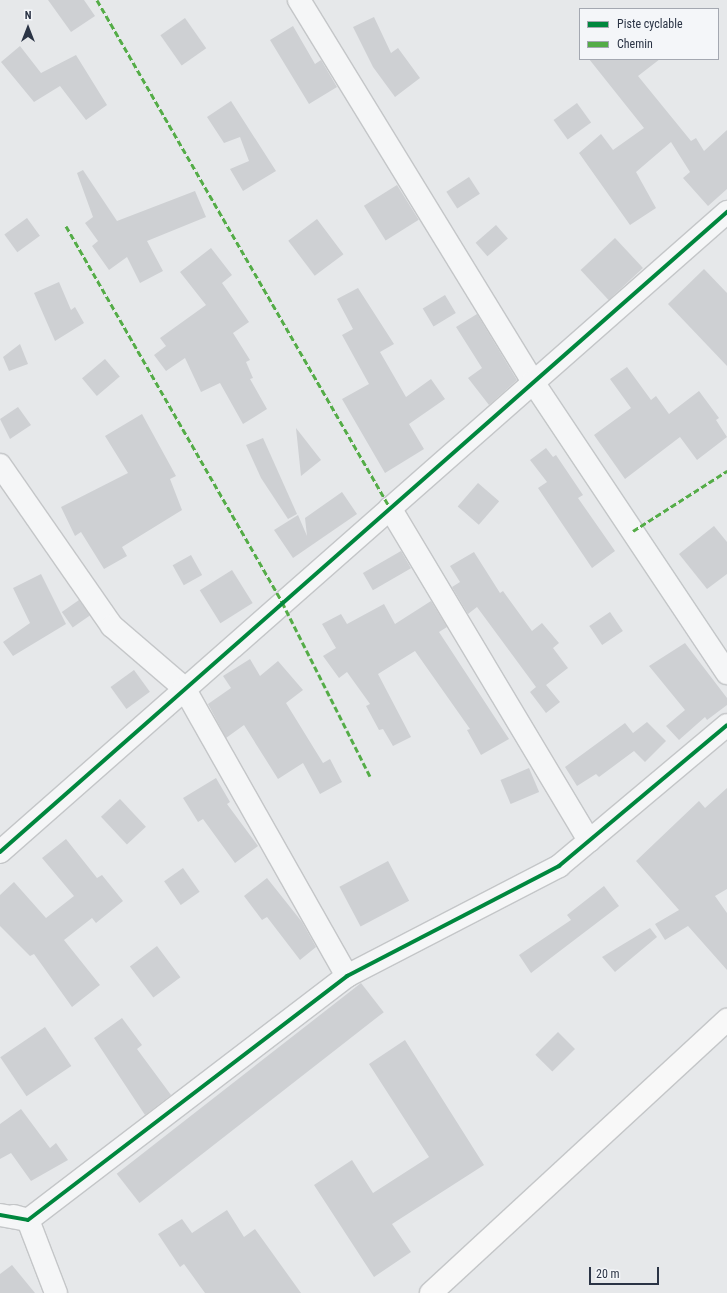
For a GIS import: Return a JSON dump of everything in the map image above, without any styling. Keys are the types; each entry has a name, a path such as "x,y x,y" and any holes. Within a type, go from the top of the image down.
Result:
{"main road":[{"path":"431,1293 727,1020"}],"street":[{"path":"299,0 534,382 727,673"},
{"path":"0,852 184,688 727,212"},
{"path":"0,465 112,626 184,688 347,976"},
{"path":"390,508 589,841"},
{"path":"0,1215 28,1220 347,976 559,866 727,725"},
{"path":"0,1211 28,1220"},
{"path":"28,1220 56,1293"}],"building":[{"path":"48,0 84,0 95,16 71,32"},
{"path":"374,17 391,53 398,48 420,78 395,97 373,67 353,27"},
{"path":"185,18 206,48 182,66 160,35"},
{"path":"293,26 315,64 321,60 337,87 309,104 270,40"},
{"path":"20,46 41,73 76,55 107,105 86,120 60,86 34,102 1,62"},
{"path":"590,60 659,60 638,76 691,141 696,138 704,151 727,130 727,189 708,206 683,178 690,172 671,142 636,172 656,208 630,225 579,153 601,134 613,150 644,128"},
{"path":"231,101 276,171 243,191 230,169 249,161 240,137 224,143 207,117"},
{"path":"577,103 591,122 568,139 554,120"},
{"path":"83,170 117,221 195,191 206,217 147,241 163,271 140,283 127,257 109,270 92,246 98,241 85,223 93,217 77,173"},
{"path":"469,177 480,194 457,208 446,192"},
{"path":"397,185 419,220 386,240 364,206"},
{"path":"27,218 40,236 17,252 4,234"},
{"path":"317,219 343,254 315,276 288,241"},
{"path":"496,225 508,239 487,256 476,243"},
{"path":"615,238 643,268 609,300 581,270"},
{"path":"211,248 232,275 222,283 249,322 233,333 250,360 246,362 253,378 250,379 267,409 243,424 220,383 201,392 185,358 166,371 154,355 166,346 160,338 206,305 180,272"},
{"path":"704,269 727,293 727,366 668,304"},
{"path":"59,282 71,310 75,307 84,323 55,341 34,293"},
{"path":"358,288 394,344 380,352 406,397 431,379 445,399 409,424 424,449 385,473 342,399 369,384 342,335 353,329 337,299"},
{"path":"445,295 456,313 434,326 423,308"},
{"path":"477,314 517,380 489,405 468,378 482,368 456,327"},
{"path":"20,344 28,364 9,371 3,357"},
{"path":"105,359 120,377 97,396 82,378"},
{"path":"627,367 651,400 656,396 669,414 699,391 719,418 716,420 727,437 697,460 680,437 625,479 594,435 631,408 610,379"},
{"path":"18,407 31,425 10,439 0,419"},
{"path":"142,414 176,476 170,479 182,510 122,547 127,556 104,569 81,532 75,536 61,507 128,473 105,436"},
{"path":"296,428 321,460 301,476"},
{"path":"263,438 297,514 288,519 261,478 246,445"},
{"path":"546,448 553,457 556,455 583,495 578,498 615,551 592,568 538,488 547,482 530,460"},
{"path":"478,483 499,501 479,525 458,506"},
{"path":"342,492 357,514 293,558 274,530 298,515 307,536 305,518"},
{"path":"714,526 727,542 727,574 707,589 679,554"},
{"path":"401,551 411,568 373,590 363,573"},
{"path":"474,552 500,593 503,591 532,631 542,623 559,643 553,648 568,668 546,685 560,702 546,713 530,692 536,687 477,607 468,614 452,587 460,582 450,566"},
{"path":"191,555 202,575 184,585 173,565"},
{"path":"232,570 253,603 220,623 200,590"},
{"path":"41,574 66,624 13,656 3,642 30,623 13,588"},
{"path":"79,600 90,616 73,628 62,612"},
{"path":"431,601 447,627 439,632 509,739 481,755 467,730 470,729 415,651 378,674 411,737 393,746 383,729 379,730 366,706 370,704 347,672 339,678 323,656 336,648 322,624 341,614 347,624 384,604 395,624"},
{"path":"610,612 623,631 602,645 589,626"},
{"path":"685,643 727,698 727,705 707,720 705,717 679,740 666,726 685,710 649,666"},
{"path":"250,659 260,676 278,661 303,690 286,703 323,763 330,759 342,782 320,794 303,763 278,779 244,725 226,738 208,704 231,688 223,676"},
{"path":"134,670 150,692 126,709 111,687"},
{"path":"647,722 666,741 645,762 634,751 599,777 596,774 577,786 565,767 625,723 633,733"},
{"path":"529,768 539,792 511,804 500,780"},
{"path":"216,778 230,802 227,804 258,846 235,863 203,819 198,822 183,798"},
{"path":"727,788 727,889 715,896 727,913 727,970 688,926 665,940 655,924 679,910 636,861 699,801 705,808"},
{"path":"120,799 146,827 127,845 101,817"},
{"path":"66,839 97,878 102,875 123,901 96,923 92,918 64,940 100,985 72,1007 34,954 30,956 0,926 0,895 14,882 46,918 74,896 42,858"},
{"path":"388,861 409,901 361,927 339,887"},
{"path":"183,868 200,892 181,905 164,881"},
{"path":"267,878 302,922 316,947 300,960 267,917 262,920 244,896"},
{"path":"604,886 619,906 531,973 519,955 571,920 567,915"},
{"path":"650,928 657,937 615,972 602,957"},
{"path":"157,946 180,977 153,998 130,966"},
{"path":"361,983 384,1012 139,1203 117,1174"},
{"path":"122,1018 142,1045 137,1049 171,1095 145,1115 94,1038"},
{"path":"45,1027 71,1066 27,1096 0,1057"},
{"path":"558,1032 575,1049 552,1072 535,1055"},
{"path":"405,1040 484,1165 392,1224 411,1252 374,1277 314,1185 352,1160 373,1193 429,1157 369,1064"},
{"path":"21,1109 50,1148 56,1143 68,1160 31,1181 11,1153 0,1159 0,1124"},
{"path":"227,1210 244,1237 255,1229 301,1293 205,1293 184,1264 180,1267 158,1234 182,1219 192,1233"},
{"path":"12,1265 35,1293 0,1293 0,1274"}],"marked path":[{"path":"97,0 390,508"},
{"path":"66,226 282,602 370,776"},
{"path":"633,531 727,471"}],"cycle path":[{"path":"0,852 727,212"},
{"path":"0,1215 28,1220 347,976 559,866 727,725"}]}
